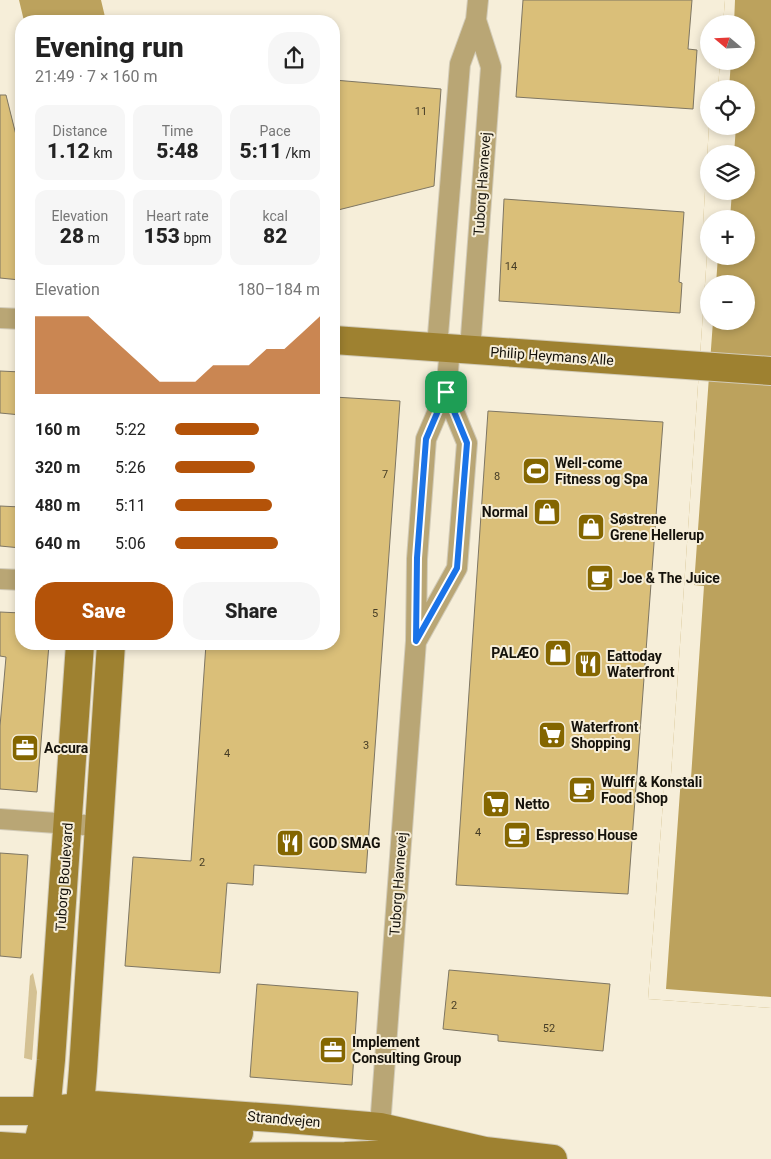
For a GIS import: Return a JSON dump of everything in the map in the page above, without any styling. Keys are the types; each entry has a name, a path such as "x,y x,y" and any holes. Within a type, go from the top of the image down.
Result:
{"street":[{"name":"Tuborg Havnevej","path":"452,349 460,64 476,20 478,0"},
{"name":"Tuborg Havnevej","path":"380,1127 416,641 417,558 426,439 446,392 491,67 476,20"},
{"path":"0,318 15,319"},
{"name":"Philip Heymans Alle","path":"340,340 771,371"},
{"name":"Tuborg Havnevej","path":"416,641 457,568 467,443 446,392"},
{"path":"0,579 15,580"},
{"name":"Tuborg Boulevard","path":"36,1154 46,1111 80,650"},
{"path":"74,1135 111,650"},
{"path":"0,819 98,826"},
{"name":"Strandvejen","path":"74,1135 130,1107 380,1127 485,1151 553,1159"},
{"path":"0,1111 46,1111 74,1135"},
{"path":"0,1146 36,1154 49,1132 63,1126 74,1135"},
{"name":"Strandvejen","path":"74,1135 122,1157 344,1156 485,1151"}],"shaded area":[{"path":"19,0 101,0 105,15 23,15"},
{"path":"725,0 771,0 771,1008 648,999 664,789 670,789 702,330 755,330 755,275 706,275 706,265 755,265 755,210 704,210 704,200 755,200 755,145 708,145 708,135 755,135 755,80 719,80 719,70 755,70 755,15 724,15"},
{"path":"33,973 37,992 32,1060 24,1058 30,976"}],"pier":[{"path":"725,0 735,0 734,15 724,15"},
{"path":"719,70 730,70 730,80 719,80"},
{"path":"708,135 735,135 735,145 708,145"},
{"path":"704,200 731,200 731,210 704,210"},
{"path":"706,265 717,265 717,275 706,275"},
{"path":"702,330 712,330 694,585 704,586 691,778 681,777 666,989 771,997 771,1008 648,999 664,789 670,789"}],"building":[{"path":"523,0 692,0 688,49 697,50 693,109 516,97"},
{"path":"340,81 441,89 434,186 340,210"},
{"path":"0,95 6,95 15,131 15,280 0,278"},
{"path":"504,199 684,212 679,282 682,283 680,313 499,301"},
{"path":"0,371 15,372 15,414 0,413"},
{"path":"340,397 400,401 366,873 254,865 253,885 227,883 220,973 125,966 133,857 191,861 206,650 340,650"},
{"name":"Waterfront Shopping","path":"488,411 663,422 628,894 456,885"},
{"path":"0,506 15,507 15,547 0,546"},
{"path":"0,612 15,613 15,650 49,650 37,792 0,789 0,726 6,657 0,656"},
{"path":"0,853 28,855 21,958 0,956"},
{"path":"449,970 610,984 603,1051 498,1041 498,1035 443,1029"},
{"path":"257,984 358,992 352,1085 250,1077"}],"place":[{"name":"Well-come Fitness og Spa","path":"536,471"},
{"name":"Normal","path":"547,512"},
{"name":"Søstrene Grene Hellerup","path":"591,527"},
{"name":"Joe & The Juice","path":"600,578"},
{"name":"PALÆO","path":"558,653"},
{"name":"Eattoday Waterfront","path":"588,664"},
{"name":"Waterfront Shopping","path":"552,735"},
{"name":"Accura","path":"25,748"},
{"name":"Wulff & Konstali Food Shop","path":"582,790"},
{"name":"Netto","path":"496,804"},
{"name":"Espresso House","path":"517,835"},
{"name":"GOD SMAG","path":"290,843"},
{"name":"Implement Consulting Group","path":"333,1050"}],"route":[{"path":"446,392 467,443 457,568 416,641 417,558 426,439 446,392"}]}
